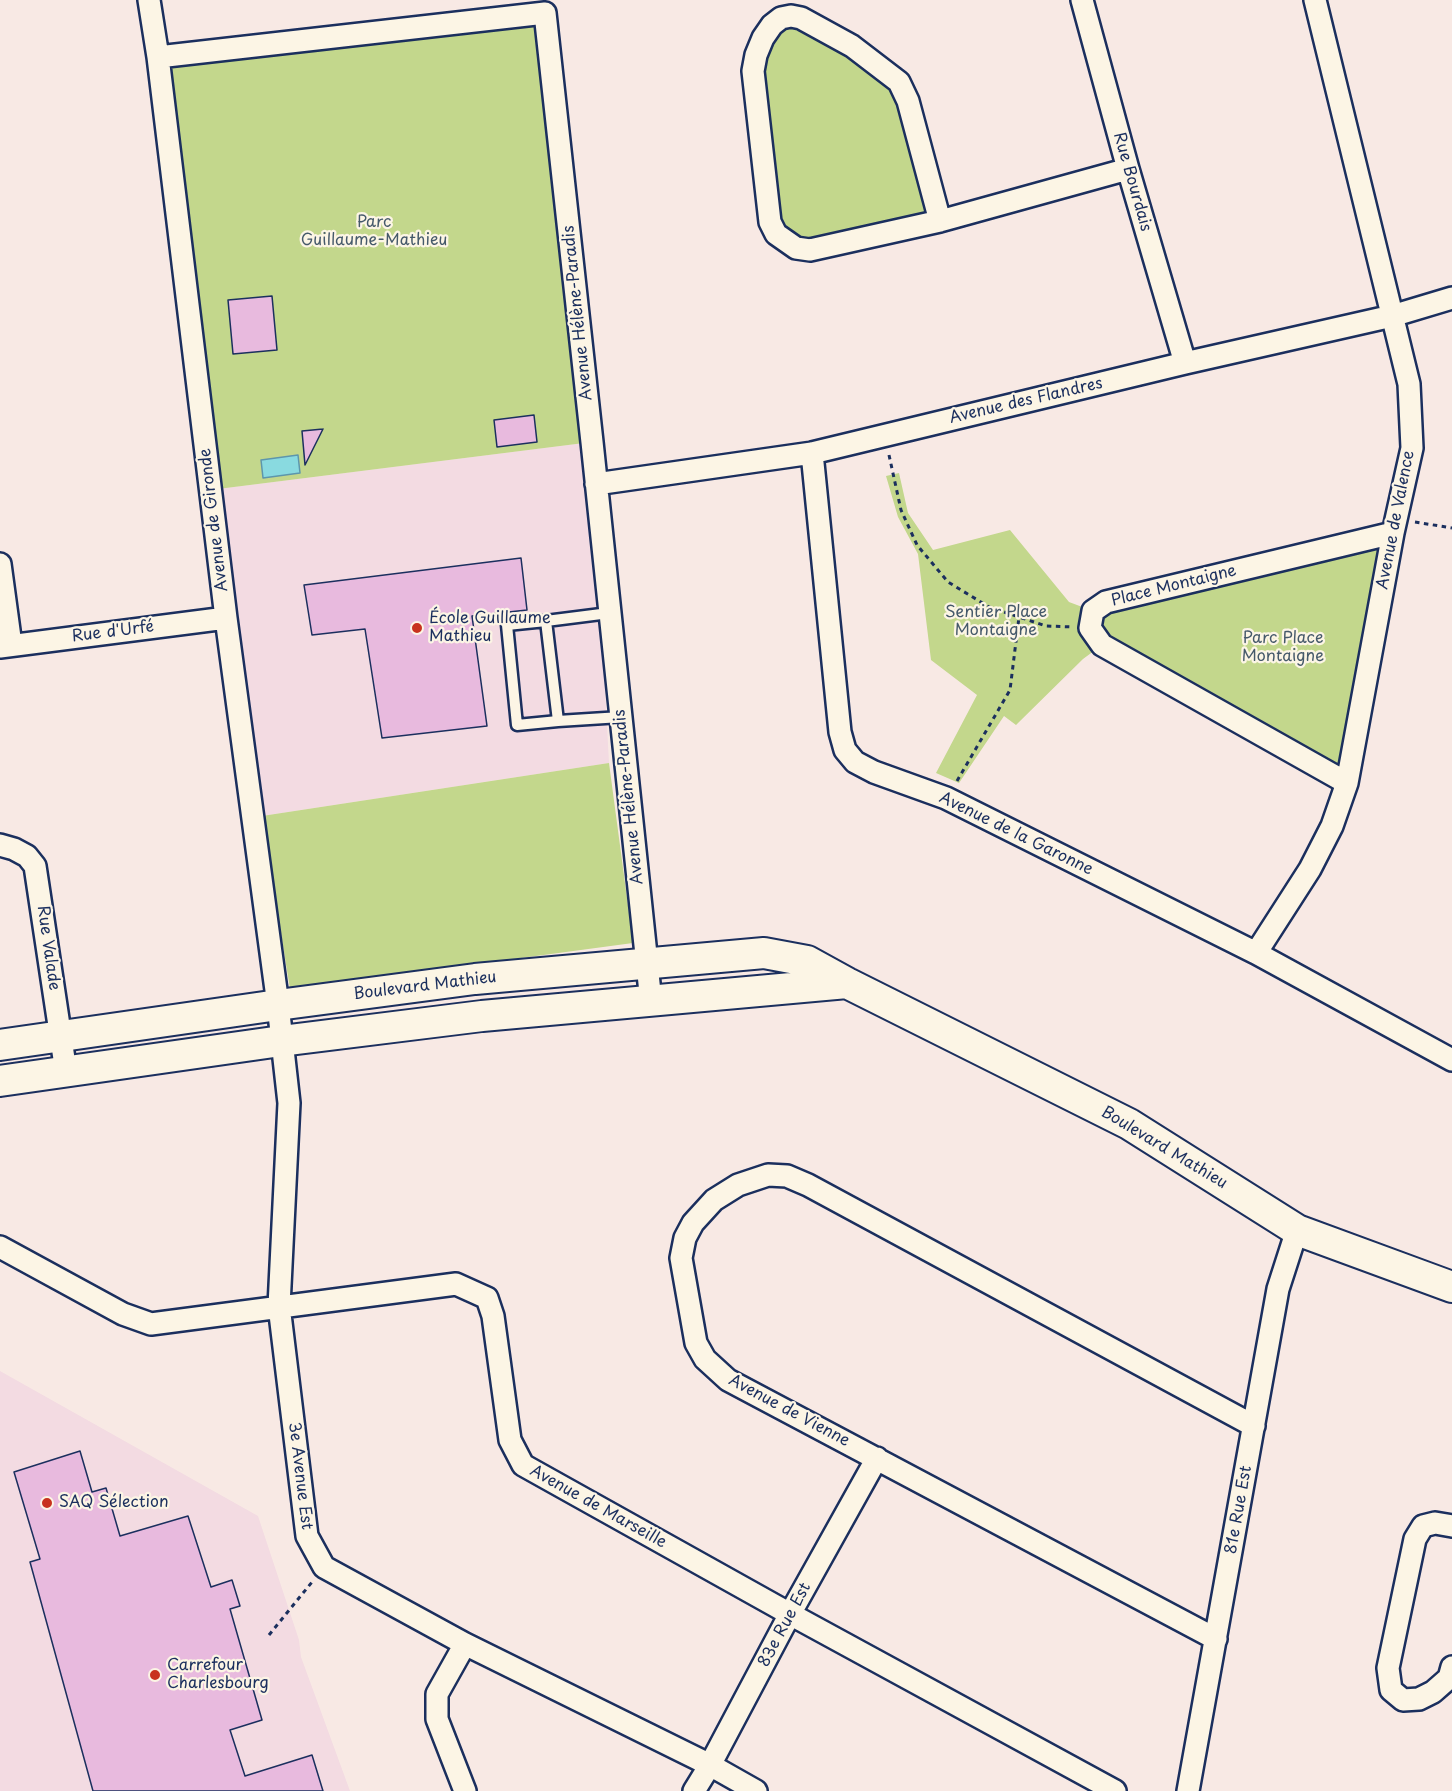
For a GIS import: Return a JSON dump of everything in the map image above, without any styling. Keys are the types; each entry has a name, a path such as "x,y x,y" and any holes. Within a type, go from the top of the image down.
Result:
{"street":[{"name":"Avenue de Gironde","path":"149,0 281,1041"},
{"name":"Rue Bourdais","path":"1082,0 1128,169 1185,363"},
{"name":"Avenue de Valence","path":"1256,953 1310,869 1332,826 1347,783 1394,525 1412,447 1409,384 1315,0"},
{"name":"Avenue Hélène-Paradis","path":"158,57 549,7 609,614 651,1002"},
{"path":"940,221 908,101 899,82 852,46 801,18 791,16 781,18 772,25 763,38 753,71 770,222 776,234 796,248 810,250 940,221 1128,169"},
{"name":"Avenue des Flandres","path":"596,484 812,453 1185,363 1392,316 1452,298"},
{"name":"Avenue de la Garonne","path":"812,453 840,732 845,750 855,762 874,772 946,798 1256,953 1452,1060"},
{"name":"Place Montaigne","path":"1090,628 1093,611 1107,602 1394,525"},
{"path":"0,564 5,646"},
{"name":"Rue d'Urfé","path":"5,646 226,618"},
{"path":"1090,628 1102,645 1347,783"},
{"name":"Rue Valade","path":"0,845 15,849 27,856 35,866 66,1072"},
{"name":"Boulevard Mathieu","path":"0,1045 278,1005 475,980 647,962 764,953 807,961 1129,1124 1297,1230 1452,1287"},
{"path":"0,1081 281,1041 482,1016 847,983"},
{"name":"3e Avenue Est","path":"281,1041 289,1103 279,1305 307,1536 324,1567"},
{"name":"Avenue de Vienne","path":"1216,1639 728,1380 705,1359 696,1342 681,1258 685,1238 693,1223 714,1200 738,1185 768,1175 787,1176 808,1185 1254,1426"},
{"name":"81e Rue Est","path":"1188,1791 1278,1290 1297,1230"},
{"name":"Avenue de Marseille","path":"0,1247 123,1314 151,1324 279,1305 456,1284 487,1298 493,1317 510,1440 523,1465 1115,1791"},
{"name":"83e Rue Est","path":"694,1791 877,1458"},
{"path":"1452,1526 1435,1522 1423,1526 1415,1539 1388,1668 1391,1690 1403,1700 1419,1699 1433,1692 1449,1678 1452,1667"},
{"path":"324,1567 465,1644 710,1765 756,1791"},
{"path":"465,1644 437,1694 437,1719 465,1791"}],"lane":[{"path":"609,614 507,625 517,725 621,717"},
{"path":"546,621 558,721"}],"path":[{"path":"884,435 901,510 917,546 948,582 989,607 1046,626 1090,628"},
{"path":"1394,525 1452,528"},
{"path":"946,798 1010,690 1019,617"},
{"path":"269,1635 324,1567"}],"shaded area":[{"path":"592,442 609,763 262,816 210,490"},
{"path":"0,1371 258,1516 299,1640 301,1657 350,1791 0,1791"}],"green space":[{"name":"Parc Guillaume-Mathieu","path":"545,13 592,442 210,490 158,57"},
{"path":"781,18 892,75 940,221 810,250 776,234 756,55"},
{"name":"Parc Place Montaigne","path":"899,473 908,513 933,550 1010,530 1069,602 1093,611 1393,533 1347,783 1102,645 1083,659 1016,725 1004,716 959,783 936,773 977,695 931,660 918,554 898,517 886,476"},
{"path":"609,763 633,943 290,989 262,816"}],"water":[{"path":"298,455 300,473 263,478 261,460"}],"building":[{"path":"272,296 277,350 233,354 228,300"},
{"path":"534,415 537,442 497,447 494,420"},
{"path":"323,429 305,465 302,431"},
{"path":"521,558 527,610 472,616 487,726 382,738 365,629 312,635 304,585"},
{"name":"Carrefour Charlesbourg","path":"80,1451 92,1492 106,1488 120,1536 188,1516 211,1587 232,1580 240,1606 230,1609 262,1720 230,1730 245,1776 312,1755 323,1791 93,1791 30,1562 40,1559 14,1472"}],"place":[{"name":"École Guillaume Mathieu","path":"417,628"},
{"name":"SAQ Sélection","path":"47,1503"},
{"name":"Carrefour Charlesbourg","path":"155,1675"}],"park label":[{"name":"Sentier Place Montaigne","path":"996,622"}]}
